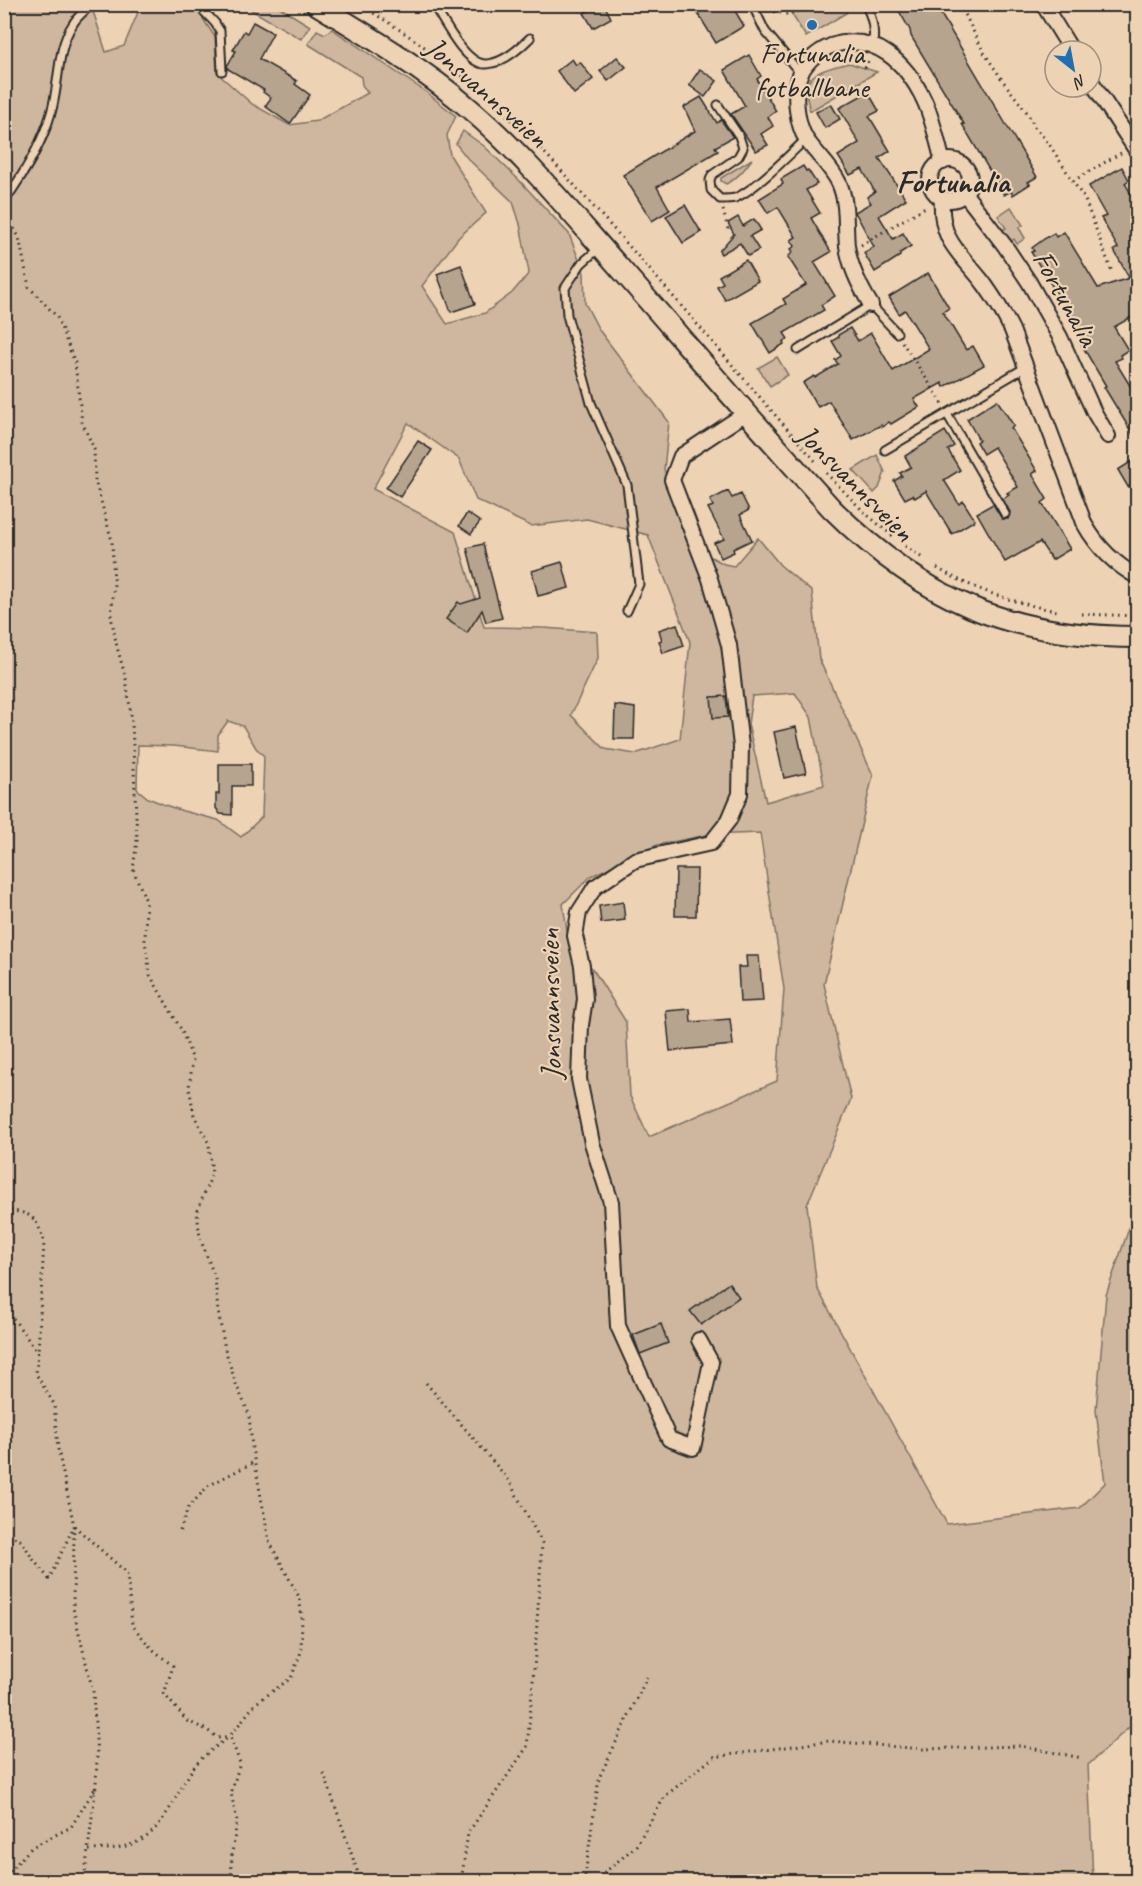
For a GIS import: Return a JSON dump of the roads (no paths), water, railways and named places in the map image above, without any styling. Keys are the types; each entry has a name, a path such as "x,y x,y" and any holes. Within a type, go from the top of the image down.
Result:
{"main road":[{"name":"Jonsvannsveien","path":"316,4 416,67 471,110 516,153 601,246 832,509 853,530 892,562 934,590 981,612 1028,627 1083,636 1137,637"}],"street":[{"path":"1043,4 1065,39"},
{"path":"871,305 854,274 848,252 845,207 839,183 827,164 806,139 799,121 797,83 800,73 811,58 829,47 852,43 873,45 900,64 916,86 930,114 943,162 956,161 967,169 970,182 965,194 954,200 942,198"},
{"path":"1102,99 1135,150"},
{"name":"Fortunalia","path":"943,162 933,170 930,183 937,195 942,198 942,220 948,238 1000,306 1012,330 1085,525 1104,552 1137,577"},
{"name":"Fortunalia","path":"965,194 1029,282 1060,337 1094,412 1108,436"},
{"name":"Jonsvannsveien","path":"699,1340 711,1362 693,1448 669,1439 618,1326 611,1202 592,1143 579,1079 581,1025 585,999 582,966 575,936 579,912 595,887 635,860 711,843 729,820 740,794 741,746 729,645 710,579 672,480 681,456 746,413"}],"lane":[{"path":"4,202 21,179 40,142 51,113 65,38 74,22 92,4"},
{"path":"197,4 220,31 222,71"},
{"path":"433,4 455,40 477,62 486,65 500,61 530,38"},
{"path":"865,4 872,20 873,45"},
{"path":"753,6 765,31 800,73"},
{"path":"718,105 739,136 743,148 738,157 712,175 711,190 720,199 734,198 745,192 806,139"},
{"path":"601,246 581,264 566,288 567,315 591,403 627,485 639,584 627,611"},
{"path":"798,350 871,305 897,333"},
{"path":"885,450 1026,367"},
{"path":"947,414 1005,514"}],"place":[{"name":"Fortunalia fotballbane","path":"812,25"}],"district":[{"name":"Fortunalia","path":"953,181"}]}
